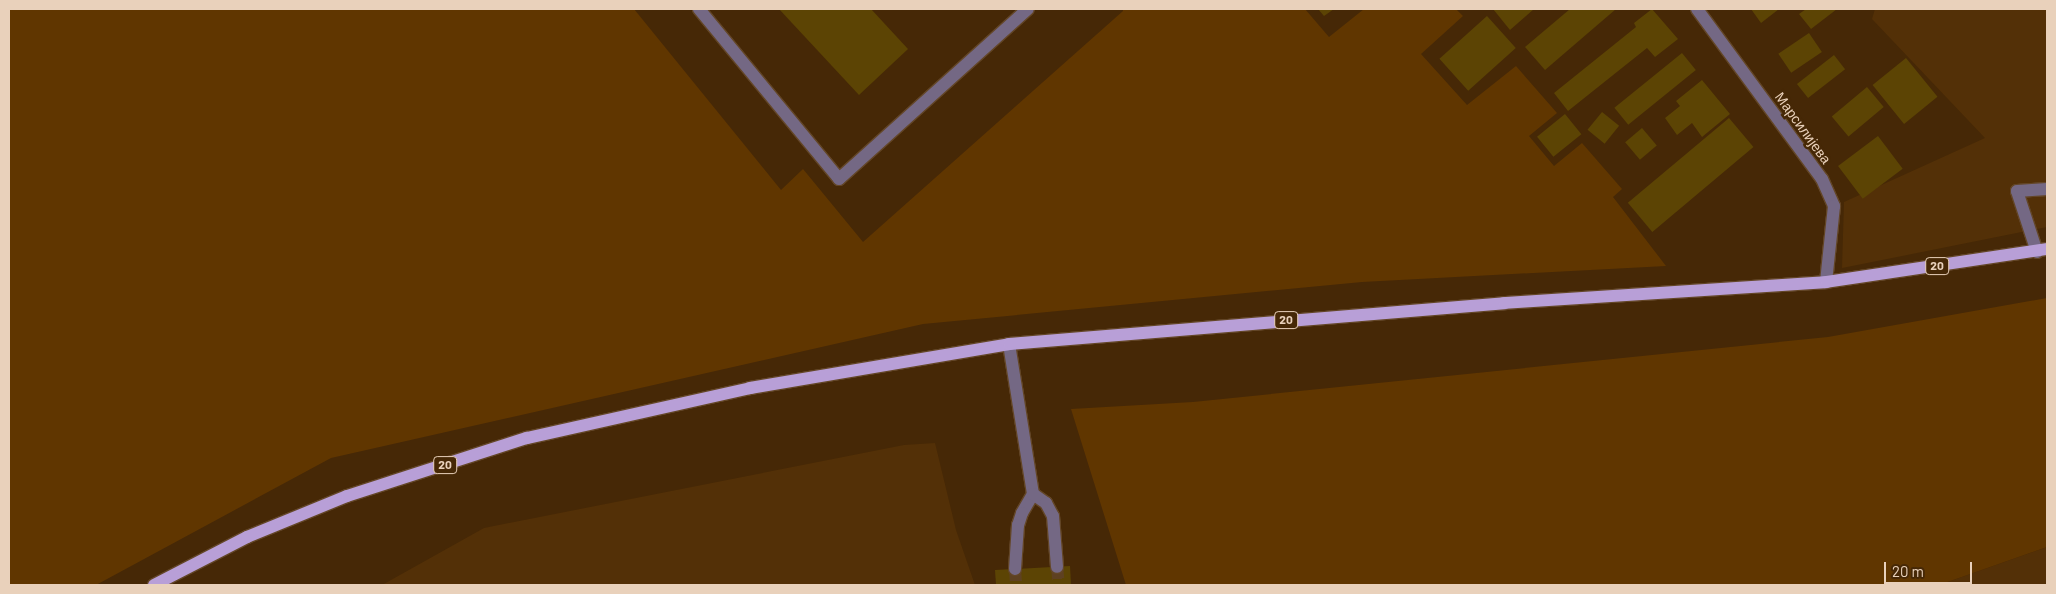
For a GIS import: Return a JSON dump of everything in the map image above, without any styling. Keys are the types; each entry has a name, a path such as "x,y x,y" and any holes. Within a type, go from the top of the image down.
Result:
{"main road":[{"name":"20","path":"154,585 247,536 347,496 527,438 750,388 1010,344 1504,303 1826,282 2042,250"}],"street":[{"path":"699,9 839,179 1028,9"},
{"name":"Марсилијева","path":"1697,9 1822,179 1834,206 1826,282"},
{"path":"2042,250 2017,191 2047,189"},
{"path":"1010,344 1033,494 1022,513 1018,525 1015,569"},
{"path":"1033,494 1046,503 1053,516 1057,567"}],"shaded area":[{"path":"9,9 634,9 781,190 803,169 863,242 1123,9 1305,9 1329,37 1364,9 1456,9 1463,16 1421,54 1467,105 1516,66 1557,113 1529,136 1554,166 1582,143 1622,189 1613,197 1666,266 1362,282 923,324 331,458 96,585 9,585"},
{"path":"1875,9 2047,9 2047,227 1842,268 1844,202 1985,138 1872,19"},
{"path":"2047,298 2047,547 1939,585 1126,585 1071,409 1193,402 1828,337"},
{"path":"935,443 956,530 975,585 382,585 484,528 904,445"},
{"path":"2047,547 2047,585 1939,585"}],"building":[{"path":"779,9 871,9 908,49 859,95"},
{"path":"1318,9 1334,9 1324,16"},
{"path":"1493,9 1534,9 1510,30"},
{"path":"1570,9 1616,9 1545,70 1525,47"},
{"path":"1652,9 1678,39 1655,57 1647,48 1568,111 1554,93 1636,27 1634,23"},
{"path":"1751,9 1779,9 1761,23"},
{"path":"1806,9 1837,9 1811,29 1799,14"},
{"path":"1487,16 1516,48 1468,91 1439,59"},
{"path":"1809,33 1822,52 1791,73 1778,54"},
{"path":"1682,53 1696,70 1628,125 1614,108"},
{"path":"1834,55 1845,69 1808,98 1797,84"},
{"path":"1906,58 1937,97 1904,124 1873,85"},
{"path":"1702,80 1730,114 1702,137 1692,123 1677,135 1665,118 1680,106 1676,101"},
{"path":"1867,87 1884,107 1848,136 1832,117"},
{"path":"1602,112 1619,126 1605,144 1588,130"},
{"path":"1565,114 1581,134 1553,157 1537,137"},
{"path":"1729,118 1753,147 1652,232 1628,203"},
{"path":"1642,128 1657,146 1640,160 1625,142"},
{"path":"1878,136 1903,169 1863,199 1838,166"},
{"path":"1070,566 1071,585 996,585 995,570"}],"tunnel":[{"path":"1057,567 1059,585"},
{"path":"1015,569 1016,585"}]}
